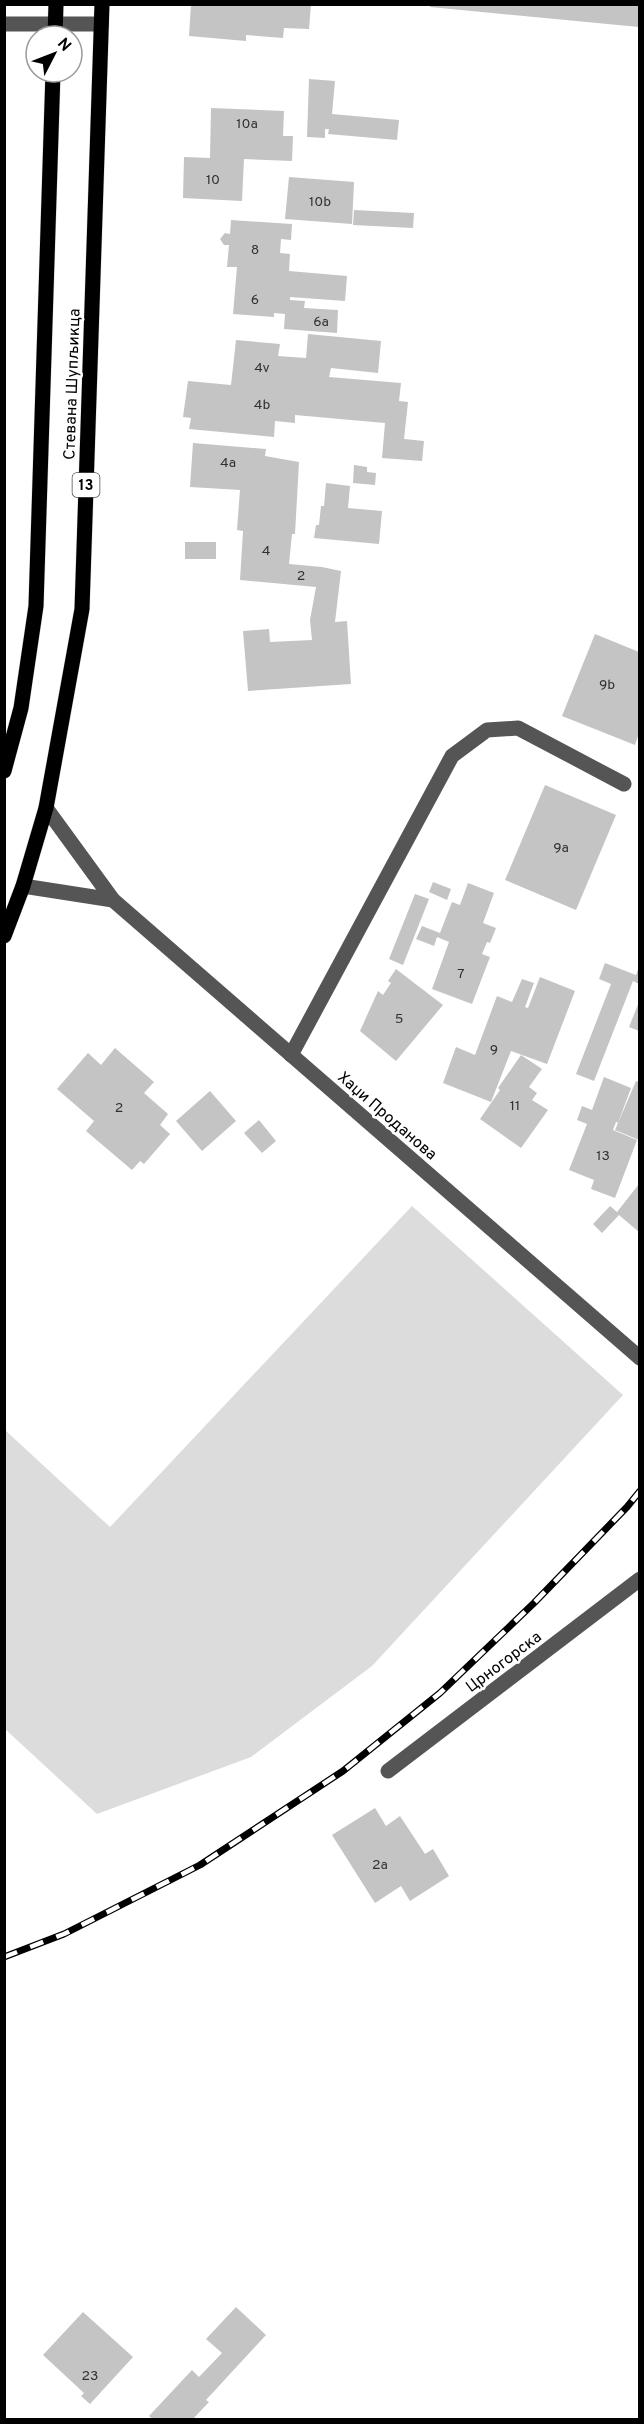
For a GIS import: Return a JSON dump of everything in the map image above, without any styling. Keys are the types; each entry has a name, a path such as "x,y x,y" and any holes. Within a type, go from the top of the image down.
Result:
{"main road":[{"path":"55,24 56,4"},
{"name":"Стевана Шупљикца","path":"4,936 23,885 46,808 82,609 102,4"},
{"name":"Стевана Шупљикца","path":"4,771 21,708 36,606 53,84"}],"street":[{"path":"4,24 24,26"},
{"path":"84,26 101,24"},
{"path":"291,1055 452,756 487,730 518,728 624,784"},
{"name":"Хаџи Проданова","path":"46,808 113,900 639,1358"},
{"path":"23,885 113,900"},
{"name":"Црногорска","path":"388,1771 639,1579"}],"shaded area":[{"path":"412,1206 623,1395 372,1666 251,1757 97,1814 5,1729 5,1430 110,1527"}],"building":[{"path":"191,4 311,4 309,29 284,28 283,38 246,35 246,41 189,36"},
{"path":"430,4 639,4 639,27 430,7"},
{"path":"309,79 335,81 332,114 399,120 397,140 328,134 329,129 325,129 325,138 307,137"},
{"path":"211,108 284,111 283,136 293,136 292,161 244,159 242,201 183,198 184,157 210,158"},
{"path":"289,177 354,182 352,224 285,219"},
{"path":"354,210 414,213 413,228 353,225"},
{"path":"231,220 292,224 291,240 281,239 280,253 290,254 289,271 347,276 345,301 290,297 290,300 305,301 304,308 338,310 337,333 284,329 285,314 274,313 274,317 233,314 237,267 227,267 229,245 224,245 220,239 225,233 230,234"},
{"path":"308,334 381,341 378,373 331,368 329,377 401,383 399,401 408,402 404,439 424,441 422,461 382,458 385,423 295,415 295,423 275,421 274,437 189,429 191,418 183,417 188,381 231,385 236,340 280,344 278,356 306,358"},
{"path":"193,443 266,449 265,456 299,462 295,534 292,534 289,564 341,571 335,622 347,621 351,684 248,691 243,631 269,629 270,642 312,640 310,620 316,587 240,580 243,531 237,530 240,490 190,487"},
{"path":"354,465 367,467 367,472 376,473 375,485 353,483"},
{"path":"326,483 350,486 348,508 382,511 379,544 314,538 316,525 319,525 321,506 324,506"},
{"path":"185,542 216,542 216,559 185,559"},
{"path":"595,634 639,652 639,733 635,745 562,716"},
{"path":"545,785 616,815 576,910 505,880"},
{"path":"433,882 451,889 447,900 429,892"},
{"path":"468,883 494,893 483,923 496,928 490,943 487,942 482,954 490,957 472,1004 432,989 449,942 437,937 434,946 416,939 422,926 440,933 452,902 460,905"},
{"path":"415,894 429,899 403,965 389,959"},
{"path":"605,963 636,975 639,967 639,984 633,981 594,1081 576,1074 611,984 599,979"},
{"path":"396,969 443,1005 396,1061 360,1031 378,991 383,995"},
{"path":"540,977 575,991 547,1064 511,1051 491,1102 443,1083 456,1047 475,1055 497,996 512,1002 522,979 534,983 525,1007 528,1008"},
{"path":"639,1002 639,1031 629,1027"},
{"path":"115,1048 154,1082 144,1093 168,1114 160,1125 170,1134 144,1164 140,1161 132,1170 86,1131 94,1121 57,1089 88,1053 101,1065"},
{"path":"521,1055 542,1069 529,1087 537,1093 532,1100 548,1110 521,1148 480,1119"},
{"path":"604,1077 631,1088 618,1123 616,1122 613,1130 637,1140 615,1198 591,1189 594,1180 569,1170 587,1124 577,1120 582,1106 592,1110"},
{"path":"636,1081 639,1082 639,1140 615,1130"},
{"path":"210,1091 236,1121 202,1151 176,1121"},
{"path":"259,1120 276,1141 262,1153 244,1133"},
{"path":"639,1184 639,1232 619,1215 602,1233 593,1224 610,1206 617,1212"},
{"path":"375,1808 386,1826 400,1816 425,1854 433,1849 449,1876 410,1901 401,1886 375,1903 332,1835"},
{"path":"236,2307 266,2335 206,2400 209,2402 192,2420 153,2420 149,2416 192,2370 199,2377 222,2353 206,2339"},
{"path":"83,2312 133,2357 90,2404 81,2396 84,2393 43,2355"}],"railway":[{"path":"4,1957 64,1934 200,1865 343,1771 440,1693 534,1603 640,1491"}]}
